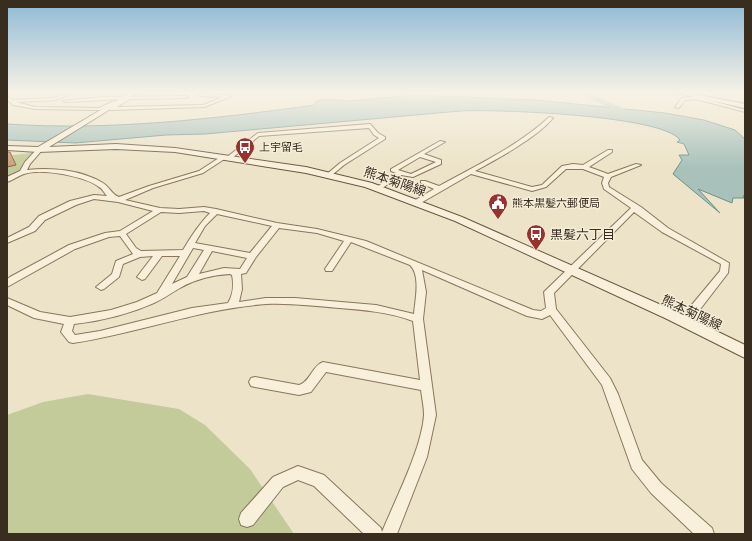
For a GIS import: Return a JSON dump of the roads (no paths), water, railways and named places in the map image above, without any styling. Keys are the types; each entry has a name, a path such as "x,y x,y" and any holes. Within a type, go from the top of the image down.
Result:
{"main road":[{"path":"44,147 91,117"},
{"name":"熊本菊陽線","path":"7,148 135,147 226,158 330,174 379,188 416,202 571,270 745,352"}],"street":[{"path":"416,202 505,152 551,118"},
{"path":"118,200 151,186 201,172 226,158 258,136 370,126 376,134 384,138 342,164 330,174"},
{"path":"420,155 439,161 439,163 410,176 393,170 442,142"},
{"path":"23,172 27,163 44,147"},
{"path":"584,167 610,151"},
{"path":"638,165 608,176 604,183 606,188 664,230 725,263 725,271 684,322"},
{"path":"471,172 532,189 544,186 564,167 584,167 608,176"},
{"path":"7,180 23,172 51,170 92,180 106,188 110,195 118,200"},
{"path":"379,188 400,173"},
{"path":"423,182 440,189"},
{"path":"7,241 32,229 42,218 73,203 94,198 118,200 160,210 179,211 204,209 277,225 317,231 363,243 531,313 542,315 550,310"},
{"path":"7,284 12,279 72,247 108,235 122,233 160,210"},
{"path":"638,210 632,210 549,292 550,310 606,382 612,394 637,464 656,488 706,534"},
{"path":"160,297 202,225 216,212"},
{"path":"7,301 47,318 70,321 98,316 160,297 183,282 192,279 226,270 235,272 242,271 277,225"},
{"path":"122,233 133,250 139,254"},
{"path":"328,269 349,240"},
{"path":"189,245 252,256"},
{"path":"192,279 209,248"},
{"path":"101,287 116,275 119,263 139,254 185,253"},
{"path":"142,277 159,254"},
{"path":"389,534 426,436 430,415 425,386 424,353 418,319 421,292 420,278 417,267 413,263"},
{"path":"232,306 235,303 238,282 235,272"},
{"path":"70,321 66,332 72,339 100,335 192,312 266,301 295,301 376,308 404,314 418,319"},
{"path":"254,382 299,390 307,388 323,367 425,386"},
{"path":"247,519 278,482 298,473 319,480 375,534"}],"water":[{"path":"217,117 391,117 205,134 166,135 75,143 7,140 7,124 46,126 123,125"},
{"path":"596,117 689,117 704,120 735,130 745,139 744,198 733,198 732,203 698,189 720,213 673,174 682,160 679,155 689,155 684,144 677,142 680,140 667,131 612,119"}],"place":[{"name":"上宇留毛","path":"245,164"},
{"name":"熊本黒髪六郵便局","path":"498,220"},
{"name":"黒髪六丁目","path":"536,251"}]}
